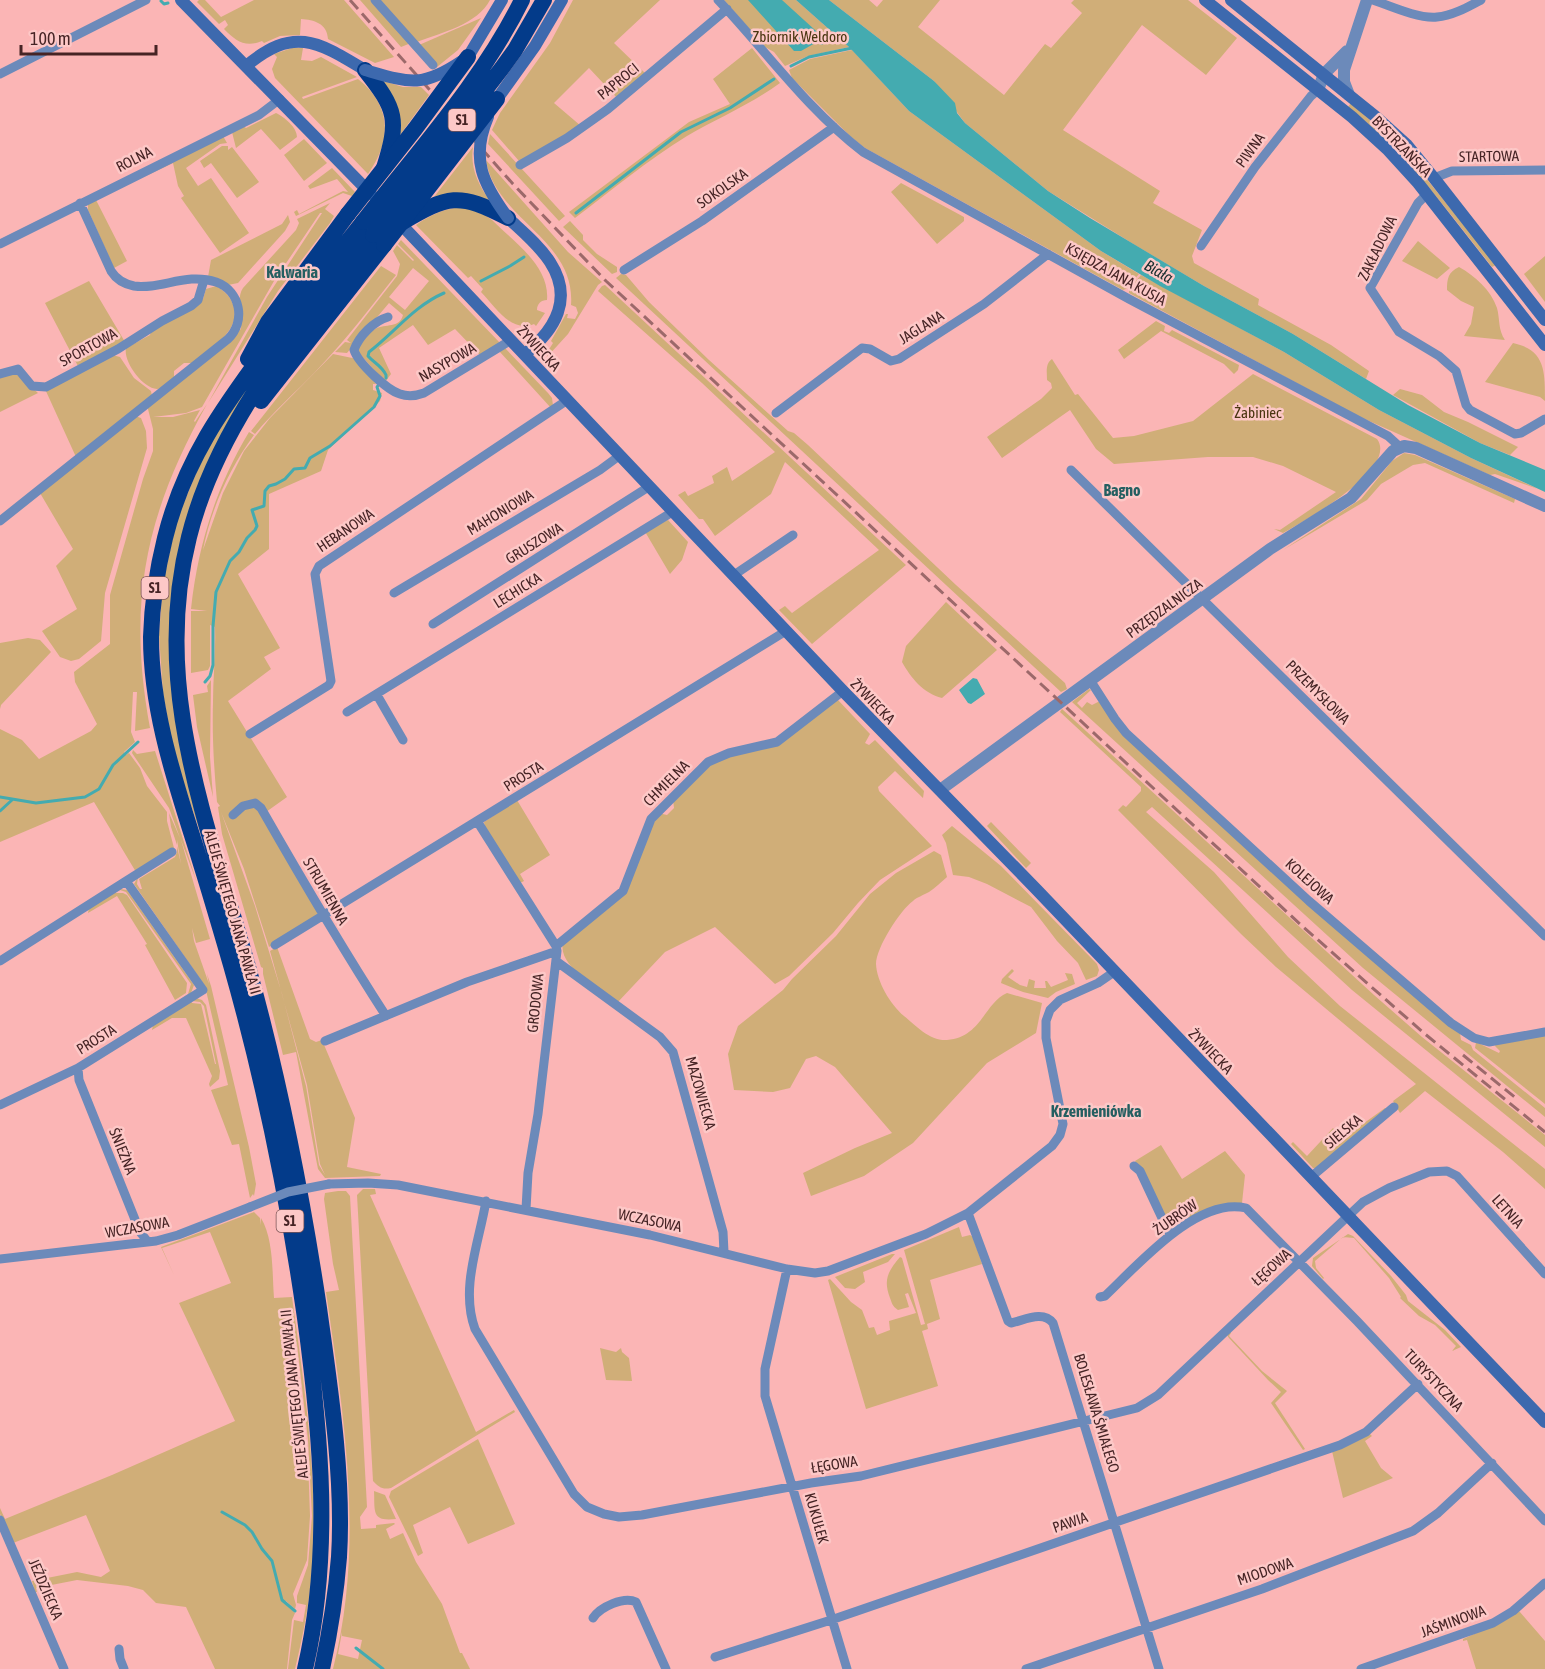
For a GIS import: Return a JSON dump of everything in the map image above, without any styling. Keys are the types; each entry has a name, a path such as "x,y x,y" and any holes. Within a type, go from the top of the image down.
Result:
{"highway":[{"name":"S1","path":"367,229 483,66 522,0"},
{"name":"S1","path":"367,229 502,68 544,0"},
{"path":"384,169 468,57"},
{"path":"365,70 388,101 393,117 393,137 367,229 400,223 438,202 462,199 483,205 508,218"},
{"path":"400,223 497,99"},
{"name":"ALEJE ŚWIĘTEGO JANA PAWŁA II","path":"305,1669 319,1596 322,1513 316,1411 299,1280 288,1210 264,1095 234,977 173,773 156,698 152,665 152,615 165,538 194,458 224,405 367,229"},
{"name":"ALEJE ŚWIĘTEGO JANA PAWŁA II","path":"322,1669 335,1598 339,1554 339,1513 332,1409 318,1301 280,1091 250,973 189,757 176,666 177,595 197,509 226,439 238,431 367,229"}],"main road":[{"name":"ŻYWIECKA","path":"181,0 280,99 512,340 566,400 843,691 1545,1422"},
{"path":"246,66 275,45 293,41 306,42 330,51 365,70 398,80 423,80 436,76 468,57 502,0"},
{"path":"525,354 551,329 558,310 560,288 556,272 538,246 508,218 486,182 480,163 482,132 497,99 535,46 562,0"},
{"name":"BYSTRZAŃSKA","path":"1205,0 1352,117 1387,149 1427,194 1545,345"},
{"name":"BYSTRZAŃSKA","path":"1231,0 1394,132 1434,178 1545,320"}],"street":[{"path":"0,75 146,0"},
{"path":"375,0 433,65"},
{"name":"KSIĘDZA JANA KUSIA","path":"718,0 789,81 834,127 863,152 883,165 1388,436 1400,447 1416,448 1545,506"},
{"path":"1349,95 1344,82 1344,70 1367,0"},
{"path":"1373,0 1420,15 1436,17 1481,0"},
{"name":"PAPROCI","path":"520,165 588,124 727,9"},
{"path":"1324,74 1350,48"},
{"path":"1318,90 1334,82 1344,70"},
{"name":"PIWNA","path":"1201,246 1255,166 1318,90 1324,74"},
{"name":"ROLNA","path":"0,244 259,115 280,99"},
{"name":"SOKOLSKA","path":"624,270 702,221 834,127"},
{"name":"STARTOWA","path":"1434,178 1452,171 1545,170"},
{"name":"ZAKŁADOWA","path":"1427,194 1418,202 1370,288 1399,332 1439,356 1456,371 1464,402 1470,410 1515,434 1545,419"},
{"path":"0,521 232,335 239,319 236,300 224,286 204,280 178,280 138,286 123,283 111,271 80,203"},
{"name":"JAGLANA","path":"776,413 862,348 870,349 888,360 899,359 984,304 1048,254"},
{"name":"SPORTOWA","path":"0,374 18,369 32,386 46,387 118,349 191,306 198,300 204,280"},
{"name":"NASYPOWA","path":"388,317 372,326 354,350 358,358 374,375 403,395 417,396 424,393 512,340"},
{"name":"HEBANOWA","path":"250,734 332,681 315,574 319,566 566,400"},
{"name":"PRZĘDZALNICZA","path":"940,790 1274,547 1351,498 1367,483 1389,455 1400,447"},
{"name":"MAHONIOWA","path":"394,593 600,470 619,456"},
{"name":"PRZEMYSŁOWA","path":"1071,470 1545,936"},
{"name":"GRUSZOWA","path":"433,624 650,486"},
{"name":"LECHICKA","path":"346,712 674,511"},
{"path":"734,575 793,535"},
{"name":"PROSTA","path":"275,945 786,631"},
{"name":"KOLEJOWA","path":"1090,680 1114,719 1126,733 1309,901 1451,1023 1474,1038 1489,1042 1545,1032"},
{"name":"CHMIELNA","path":"325,1041 467,982 556,953 623,891 651,819 708,762 729,753 777,742 843,691"},
{"path":"377,695 403,740"},
{"name":"STRUMIENNA","path":"232,815 247,804 255,803 261,808 325,915 339,943 386,1016"},
{"path":"477,821 556,953"},
{"path":"0,961 172,852"},
{"name":"PROSTA","path":"0,1104 78,1068 203,990 126,881"},
{"name":"GRODOWA","path":"526,1209 528,1173 538,1114 556,953"},
{"name":"MAZOWIECKA","path":"556,953 660,1037 673,1052 723,1232 724,1252"},
{"name":"WCZASOWA","path":"0,1259 156,1242 288,1192 329,1184 368,1183 398,1185 526,1209 724,1252 787,1269 815,1273 837,1269 926,1234 968,1213 1027,1168 1056,1141 1062,1130 1063,1117 1044,1026 1048,1015 1060,1000 1102,981 1114,972"},
{"name":"ŚNIEŻNA","path":"78,1068 79,1080 140,1232 148,1242"},
{"name":"SIELSKA","path":"1311,1177 1394,1107"},
{"path":"1134,1166 1140,1171 1170,1235"},
{"name":"ŁĘGOWA","path":"486,1202 469,1287 472,1320 486,1349 580,1501 587,1507 604,1514 630,1516 792,1486 861,1476 1137,1408 1151,1400 1363,1202 1389,1188 1430,1172 1447,1171"},
{"name":"LETNIA","path":"1447,1171 1456,1176 1545,1274"},
{"name":"ŻUBRÓW","path":"1100,1298 1105,1296 1170,1235 1208,1212 1241,1207 1251,1211 1300,1261"},
{"name":"BOLESŁAWA ŚMIAŁEGO","path":"968,1213 1008,1321 1011,1323 1042,1316 1051,1320 1159,1669"},
{"name":"TURYSTYCZNA","path":"1300,1261 1545,1521"},
{"name":"KUKUŁEK","path":"787,1269 765,1369 764,1387 768,1409 847,1669"},
{"name":"PAWIA","path":"715,1657 831,1620 1350,1441 1377,1423 1418,1384"},
{"name":"MIODOWA","path":"1026,1669 1262,1589 1413,1531 1438,1513 1492,1463"},
{"name":"JEŹDZIECKA","path":"0,1520 64,1669"},
{"name":"JAŚMINOWA","path":"1361,1669 1493,1623 1513,1611 1545,1583"},
{"path":"592,1618 598,1611 624,1600 636,1602 666,1669"},
{"path":"119,1649 124,1669"}],"green space":[{"path":"205,0 221,17 254,0 344,0 394,57 375,63 328,39 325,29 319,23 301,19 300,35 280,36 264,43 262,41 251,44 241,42 224,29 228,25 225,20 219,24 197,2"},
{"path":"360,0 371,0 411,43 401,47"},
{"path":"377,0 490,0 477,15 468,21 417,42"},
{"path":"573,0 660,0 614,43 647,75 618,99 589,68 554,103 581,126 519,161 492,130 500,113 550,43"},
{"path":"724,0 796,0 849,47 808,56 785,66"},
{"path":"829,0 869,0 877,7 883,0 940,0 918,27 1004,95 1045,44 1051,48 1082,13 1071,3 1074,0 1188,0 1237,38 1206,75 1142,25 1063,130 1160,191 1153,203 1202,230 1192,256 1194,263 1259,299 1258,305 1331,345 1369,371 1366,379 1293,334 1204,286 1048,191 965,123 934,81"},
{"path":"481,18 458,50 437,67 419,45"},
{"path":"292,48 303,48 301,60 312,61 321,57 357,77 302,97 303,99 358,79 377,100 385,124 384,136 376,161 368,174 275,78 272,69 277,57 274,54"},
{"path":"752,48 780,83 758,98 673,145 575,218 569,212 689,122 730,104 713,79"},
{"path":"852,50 909,111 1101,251 1139,274 1123,290 865,148 792,78 789,70 810,59"},
{"path":"380,80 403,87 421,87 429,95 400,135"},
{"path":"1351,103 1404,151 1496,265 1492,267 1442,203 1389,143 1348,107"},
{"path":"276,113 292,126 297,137 280,150 261,129 236,148 232,132 243,126 246,128"},
{"path":"490,134 565,216 559,221 488,144"},
{"path":"223,136 227,143 220,144 186,168 198,186 211,178 249,233 220,253 181,198 184,196 178,186 173,163 146,176"},
{"path":"304,139 327,163 304,181 284,155"},
{"path":"222,146 228,146 228,150 232,147 259,182 237,198 211,163 204,168 200,161"},
{"path":"473,147 472,155 476,176 490,201 434,197"},
{"path":"486,160 568,252 602,282 568,334 547,357 553,343 551,341 566,314 568,314 567,318 575,319 578,313 576,307 571,305 569,282 561,263 549,246 504,198 492,180"},
{"path":"332,168 355,192 352,196 343,193 296,216 294,212 297,210 299,214 343,191 348,192 337,179 310,189 308,186"},
{"path":"901,183 964,217 964,221 937,244 891,192"},
{"path":"95,198 127,261 114,268 88,210 88,203"},
{"path":"330,203 325,209 334,216 330,223 278,291 208,403 267,297 322,213 274,281 202,407 186,413 153,417 173,417 200,410 195,422 207,404 169,484 156,522 147,560 140,640 150,728 135,731 137,692 133,692 131,732 135,742 124,752 126,755 129,753 140,768 147,786 167,812 174,848 136,872 94,802 0,842 0,729 22,740 39,759 91,731 97,724 75,682 74,672 110,644 110,595 153,451 153,429 147,405 241,329 240,302 243,288 296,230 299,223 297,219"},
{"path":"464,207 492,220 529,255 537,266 543,276 547,300 538,306 537,310 545,313 536,326 534,324 518,325 504,317 481,292 483,289 471,276 468,278 416,225 439,212"},
{"path":"288,215 290,222 285,231 238,283 228,285 208,277 211,260 282,224"},
{"path":"570,221 583,235 583,240 597,254 617,267 617,272 612,274 563,227"},
{"path":"401,240 501,344 482,357 455,329 428,345 413,325 379,348 391,374 385,382 357,351 364,338 372,331 395,324 401,319 403,315 389,303 347,353 335,352 345,342 351,343 347,340 397,276 400,264 393,251 397,245 414,260 398,244","holes":["413,268 429,281 405,310 389,297"]},
{"path":"1418,241 1450,268 1437,279 1402,261"},
{"path":"1545,256 1545,302 1524,274"},
{"path":"381,266 396,275 327,360 255,434 251,431"},
{"path":"1459,267 1476,279 1491,295 1497,308 1500,328 1505,340 1464,336 1471,324 1474,307 1461,301 1447,290 1449,276"},
{"path":"621,274 626,275 649,302 709,360 788,431 794,433 808,445 956,585 1065,683 1067,689 1061,692 616,278"},
{"path":"1141,275 1284,352 1379,410 1471,458 1538,489 1495,474 1490,475 1358,416 1129,293 1129,289"},
{"path":"89,281 125,342 79,368 45,303"},
{"path":"605,285 906,565 812,644 779,610 785,606 792,613 879,550 785,462 771,494 715,536 703,519 699,519 678,495 685,491 688,496 714,483 712,476 727,467 732,481 775,452 702,383 598,291"},
{"path":"216,286 226,293 232,302 235,312 230,330 216,345 192,363 184,363 174,371 174,378 163,387 157,389 145,384 127,360 126,348 150,335 151,331 203,299 206,289"},
{"path":"1156,321 1165,326 1164,331 1169,333 1172,330 1239,365 1238,370 1234,374 1224,364 1161,331 1124,359 1118,350"},
{"path":"296,323 184,530 173,584 201,835 182,778 170,733 163,693 159,635 163,582 177,519 212,435"},
{"path":"1513,343 1532,351 1541,363 1545,401 1540,397 1485,382"},
{"path":"505,348 552,398 551,408 499,351"},
{"path":"333,354 357,359 376,384 373,384 373,390 382,393 380,401 328,450 321,471 269,494 269,549 238,574 280,648 264,657 271,669 228,701 287,797 266,812 251,805 259,809 320,915 269,947 244,869 221,812 255,906 281,990 270,951 277,947 310,1039 316,1042 322,1040 355,1118 347,1167 381,1174 380,1176 325,1178 318,1169 296,1052 283,1055 263,968 222,834 218,807 220,806 217,802 213,740 215,627 210,625 210,666 208,670 191,673 191,611 207,611 191,609 198,562 210,517 227,474 249,432 254,435 237,462 222,490 203,550 223,493 244,451 270,418","holes":["284,1002 307,1085 320,1164 325,1175 319,1165 306,1086"]},
{"path":"112,355 120,357 134,378 151,391 152,396 76,457 45,389"},
{"name":"Żabiniec","path":"1052,359 1075,395 1078,394 1113,438 1134,436 1193,421 1253,374 1377,439 1380,451 1375,465 1346,493 1283,533 1274,529 1280,530 1336,492 1283,466 1253,457 1208,457 1114,464 1096,449 1070,410 1002,458 987,437 1041,399 1052,388 1051,383 1047,380 1047,371 1048,363"},
{"path":"15,372 38,393 0,412 0,376"},
{"path":"1400,389 1422,395 1444,412 1518,447 1510,455 1480,443 1393,395"},
{"path":"135,416 141,418 146,431 147,448 105,593 101,641 79,659 71,661 60,657 42,631 77,609 56,566 73,549 40,493"},
{"path":"1404,453 1415,455 1515,499 1514,503 1425,463 1413,465 1381,484 1367,500 1283,550 1361,499 1392,461"},
{"path":"668,520 688,542 682,560 670,574 644,530"},
{"path":"946,602 997,650 942,698 929,693 918,684 902,662 906,646"},
{"path":"28,638 40,640 51,652 1,705 0,709 0,643"},
{"path":"211,680 210,757 213,797 197,727 193,695 208,692 207,686"},
{"path":"1089,689 1091,690 1077,703 1082,708 1087,702 1092,705 1100,701 1112,721 1460,1033 1461,1040 1471,1045 1473,1050 1545,1108 1545,1117 1363,968 1072,702"},
{"path":"838,700 870,734 865,743 869,745 875,740 924,791 923,798 895,771 878,787 879,791 932,846 880,880 833,933 789,976 775,984 715,927 665,952 617,1003 573,969 563,952 563,943 620,898 658,813 667,815 674,808 673,799 715,760 771,746"},
{"path":"1062,709 1374,995 1422,1037 1545,1135 1545,1147 1352,990 1152,807 1146,812 1214,872 1288,957 1340,1006 1545,1169 1545,1189 1503,1152 1425,1091 1400,1113 1393,1101 1416,1084 1276,967 1118,810 1123,805 1126,807 1141,791 1141,787 1060,712"},
{"path":"133,750 137,754 155,751 197,883 181,840 210,939 196,943 192,928 194,941 211,986 249,1147 256,1184 254,1196 253,1194 250,1198 239,1144 232,1145 211,1090 228,1085 205,986 134,884 138,877 137,884 142,889 139,879 175,857 177,846 181,864 177,840 177,845 169,813 180,838 169,808 132,753"},
{"path":"517,800 550,855 520,874 524,881 520,883 485,829 484,822"},
{"path":"991,822 1031,863 1026,868 987,826"},
{"path":"952,826 1001,866 1097,964 1099,970 1097,976 1086,980 1078,963 1057,941 1031,907 987,884 969,877 953,875 942,835"},
{"path":"934,851 941,855 947,877 916,898 884,939 876,964 885,992 904,1016 924,1032 941,1040 959,1038 968,1033 993,1004 1007,993 1042,1003 1036,1033 987,1063 913,1143 864,1176 811,1196 803,1173 892,1133 835,1067 816,1056 806,1059 790,1088 773,1092 734,1090 728,1054 738,1026 783,990 836,936 870,894 896,873"},
{"path":"120,889 127,890 194,985 191,993 176,1002 188,994 191,984 126,892 120,890 115,893 127,895 187,983 186,993 175,1000 145,945 147,944 117,896 88,913 89,908"},
{"path":"1012,969 1014,971 1008,977 1027,987 1029,979 1035,981 1034,988 1046,988 1045,981 1051,987 1068,980 1065,973 1072,974 1075,984 1048,998 1023,992 1001,983"},
{"path":"196,998 202,1000 206,1005 220,1071 219,1079 210,1087 212,1076 186,1018 172,1018 152,1030 153,1025 191,1001 201,1004 216,1064 204,1006 200,1002 192,1001"},
{"path":"1545,1034 1545,1104 1475,1048 1476,1042 1499,1053 1500,1051 1495,1046 1497,1042"},
{"path":"1385,1108 1387,1110 1316,1168 1313,1168 1291,1144 1293,1142 1307,1156 1333,1128 1342,1139"},
{"path":"1161,1145 1182,1179 1225,1151 1245,1175 1242,1203 1229,1204 1188,1219 1187,1217 1170,1225 1135,1161"},
{"path":"363,1189 375,1189 376,1194 370,1195 476,1432 514,1410 515,1412 388,1489 381,1488 373,1481 357,1195"},
{"path":"346,1191 350,1196 367,1507 360,1517 361,1529 394,1523 386,1529 390,1539 403,1533 416,1562 442,1604 460,1653 470,1669 333,1669 343,1622 350,1528 345,1433 326,1292 339,1290 333,1264 325,1193","holes":["342,1632 342,1636 362,1640 358,1659 338,1654"]},
{"path":"254,1212 260,1218 261,1225 261,1218 268,1236 272,1257 274,1298 292,1297 311,1459 314,1524 311,1585 295,1669 288,1669 294,1620 303,1622 306,1605 297,1603 297,1596 308,1565 312,1516 308,1440 297,1344 295,1345 308,1459 310,1516 307,1560 293,1594 295,1609 286,1601 284,1603 295,1613 292,1620 287,1669 215,1669 186,1607 156,1603 143,1590 77,1580 36,1588 37,1592 35,1592 32,1581 77,1572 101,1577 110,1571 86,1515 13,1543 0,1514 0,1508 5,1519 235,1421 179,1303 231,1283 210,1232 162,1248 174,1275 161,1247"},
{"path":"959,1227 962,1237 970,1235 973,1237 982,1264 930,1280 940,1319 927,1324 928,1329 922,1331 938,1386 866,1409 828,1280 830,1279 851,1302 862,1310 869,1328 874,1327 877,1335 890,1330 889,1321 916,1313 908,1293 905,1294 909,1307 898,1310 892,1304 888,1292 888,1276 900,1257 921,1325 925,1324 904,1250"},
{"path":"1348,1234 1353,1236 1391,1276 1408,1301 1445,1330 1461,1347 1452,1351 1456,1346 1435,1325 1419,1316 1400,1298 1389,1278 1354,1238 1344,1237"},
{"path":"1341,1239 1315,1261 1316,1268 1323,1279 1312,1266 1313,1258"},
{"path":"895,1254 888,1262 863,1272 865,1282 855,1289 845,1288 835,1277"},
{"path":"1230,1331 1229,1336 1262,1371 1287,1391 1275,1403 1305,1449 1303,1450 1271,1403 1281,1392 1229,1338 1227,1335"},
{"path":"600,1348 616,1352 621,1348 629,1358 632,1381 606,1380"},
{"path":"1369,1433 1372,1436 1365,1441 1381,1468 1393,1478 1343,1498 1332,1451"},
{"path":"478,1439 515,1524 468,1544 450,1507 413,1525 423,1553 418,1556 389,1497 391,1491"},
{"path":"374,1491 385,1495 396,1519 378,1517"},
{"path":"1519,1611 1545,1641 1545,1669 1476,1669 1467,1640 1463,1641 1463,1639"}],"water":[{"name":"Zbiornik Weldoro","path":"748,0 782,0 826,40 822,45 817,42 801,51 794,51"},
{"name":"Biała","path":"796,0 829,0 934,81 955,103 957,113 965,123 1048,191 1204,286 1293,334 1408,405 1480,443 1545,470 1545,492 1471,458 1379,410 1284,352 1160,286 1101,251 909,111 849,47"},
{"path":"973,678 977,679 985,694 971,704 959,690"}],"waterway":[{"path":"161,1 164,4 168,3"},
{"path":"791,66 809,57 852,48"},
{"path":"576,213 681,132 730,108 774,79"},
{"path":"481,281 524,257"},
{"path":"386,378 382,369 368,356 369,352 414,312 444,293"},
{"path":"205,682 210,676 213,665 216,592 230,561 257,526 252,510 264,506 265,491 269,486 285,479 294,469 305,468 310,458 330,446 374,407 380,396 377,387 379,384"},
{"path":"0,797 36,803 85,797 99,789 113,765 138,742"},
{"path":"0,811 12,800"},
{"path":"222,1512 245,1525 252,1532 272,1561 282,1600 295,1611"},
{"path":"356,1648 383,1669"}],"railway":[{"path":"350,0 513,184 606,281 1301,925 1425,1034 1545,1132"},
{"path":"1463,1055 1517,1099"}],"district":[{"name":"Kalwaria","path":"292,272"},
{"name":"Bagno","path":"1122,490"},
{"name":"Krzemieniówka","path":"1096,1111"}]}
